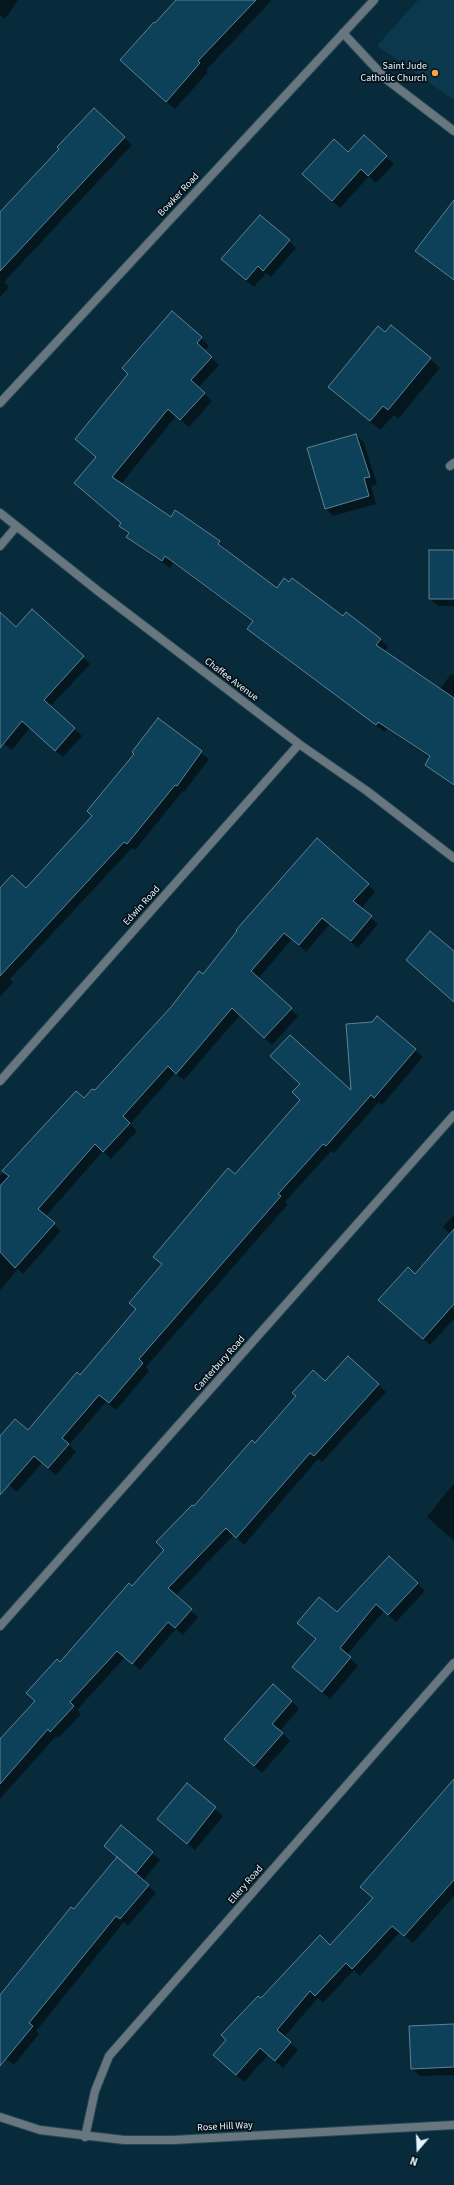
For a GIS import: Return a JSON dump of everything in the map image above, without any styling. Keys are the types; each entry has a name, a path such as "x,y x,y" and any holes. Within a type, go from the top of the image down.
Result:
{"street":[{"name":"Bowker Road","path":"0,403 374,0"},
{"path":"343,33 386,79 454,131"},
{"name":"Chaffee Avenue","path":"0,513 16,527 299,744 366,791 454,858"},
{"path":"0,546 16,527"},
{"name":"Edwin Road","path":"0,1081 299,744"},
{"name":"Canterbury Road","path":"0,1626 454,1115"},
{"name":"Ellery Road","path":"85,2137 95,2091 109,2056 454,1663"},
{"name":"Rose Hill Way","path":"0,2116 40,2130 85,2137 124,2140 173,2140 454,2125"}],"shaded area":[{"name":"Saint Jude Catholic Church","path":"418,0 454,0 454,100 377,46"}],"building":[{"path":"176,0 256,0 198,61 200,63 166,102 120,60"},
{"path":"94,108 125,137 0,271 0,212 59,149 57,147"},
{"path":"364,135 387,156 368,176 361,169 332,201 302,174 334,139 348,152"},
{"path":"454,200 454,280 415,251"},
{"path":"260,215 290,240 263,271 258,266 246,280 221,259"},
{"path":"172,311 202,337 197,343 212,357 191,380 205,393 180,420 168,409 112,477 171,517 175,510 220,541 218,544 277,588 284,578 289,582 292,578 343,616 346,612 381,639 376,645 454,698 454,785 425,765 430,756 378,722 376,725 247,629 253,621 165,556 162,561 126,537 129,533 119,526 121,523 74,483 96,457 75,439 128,374 122,368"},
{"path":"391,325 431,358 388,410 383,406 370,421 328,387 378,326 385,332"},
{"path":"356,434 370,477 364,478 369,496 325,509 307,448"},
{"path":"429,550 454,550 454,599 429,599"},
{"path":"32,609 84,656 44,700 75,728 55,751 22,721 0,748 0,612 16,627"},
{"path":"158,718 202,751 177,786 175,785 127,844 124,842 0,976 0,888 12,875 26,888 92,816 87,811 134,754 132,752"},
{"path":"317,838 369,884 353,901 372,916 351,941 322,918 299,945 284,933 251,971 292,1008 264,1038 232,1008 176,1074 168,1066 123,1116 130,1123 103,1152 95,1144 38,1209 55,1223 15,1268 0,1252 0,1186 9,1176 2,1171 76,1091 84,1098 92,1089 95,1090 171,1007 199,971 203,974 237,931 236,930"},
{"path":"430,931 454,951 454,1002 406,960"},
{"path":"377,1016 416,1049 374,1098 371,1095 326,1146 323,1144 278,1194 281,1196 139,1359 143,1363 109,1403 99,1395 62,1438 69,1444 48,1468 34,1456 0,1495 0,1436 15,1419 28,1430 77,1372 80,1375 136,1309 129,1303 162,1264 153,1257 228,1168 235,1174 300,1100 292,1092 300,1084 270,1056 290,1035 351,1090 346,1024 372,1022"},
{"path":"454,1229 454,1304 423,1339 378,1300 408,1267 415,1274"},
{"path":"348,1356 379,1384 314,1456 310,1453 236,1538 226,1528 168,1588 192,1609 175,1628 168,1622 132,1664 117,1651 70,1702 74,1706 50,1732 48,1729 0,1784 0,1739 35,1701 26,1693 57,1659 60,1662 129,1583 132,1586 164,1550 156,1542 192,1505 194,1506 252,1440 255,1443 296,1396 292,1393 313,1370 325,1381"},
{"path":"389,1556 418,1583 388,1615 376,1604 340,1648 351,1657 322,1692 292,1667 316,1639 297,1623 319,1597 337,1612"},
{"path":"273,1684 292,1701 272,1724 283,1733 254,1766 224,1739"},
{"path":"454,1779 454,1880 404,1936 392,1926 352,1969 346,1963 315,1996 310,1991 277,2030 291,2042 275,2061 260,2048 236,2075 213,2055 226,2040 221,2035 258,1996 261,1998 320,1935 330,1945 373,1898 360,1887"},
{"path":"187,1783 216,1807 187,1844 157,1819"},
{"path":"121,1825 153,1852 136,1873 104,1846"},
{"path":"117,1857 149,1885 120,1919 116,1916 29,2023 33,2026 0,2066 0,1995 71,1907 74,1909"},
{"path":"454,2024 454,2067 411,2069 409,2026"}],"place":[{"name":"Saint Jude Catholic Church","path":"435,73"}]}
